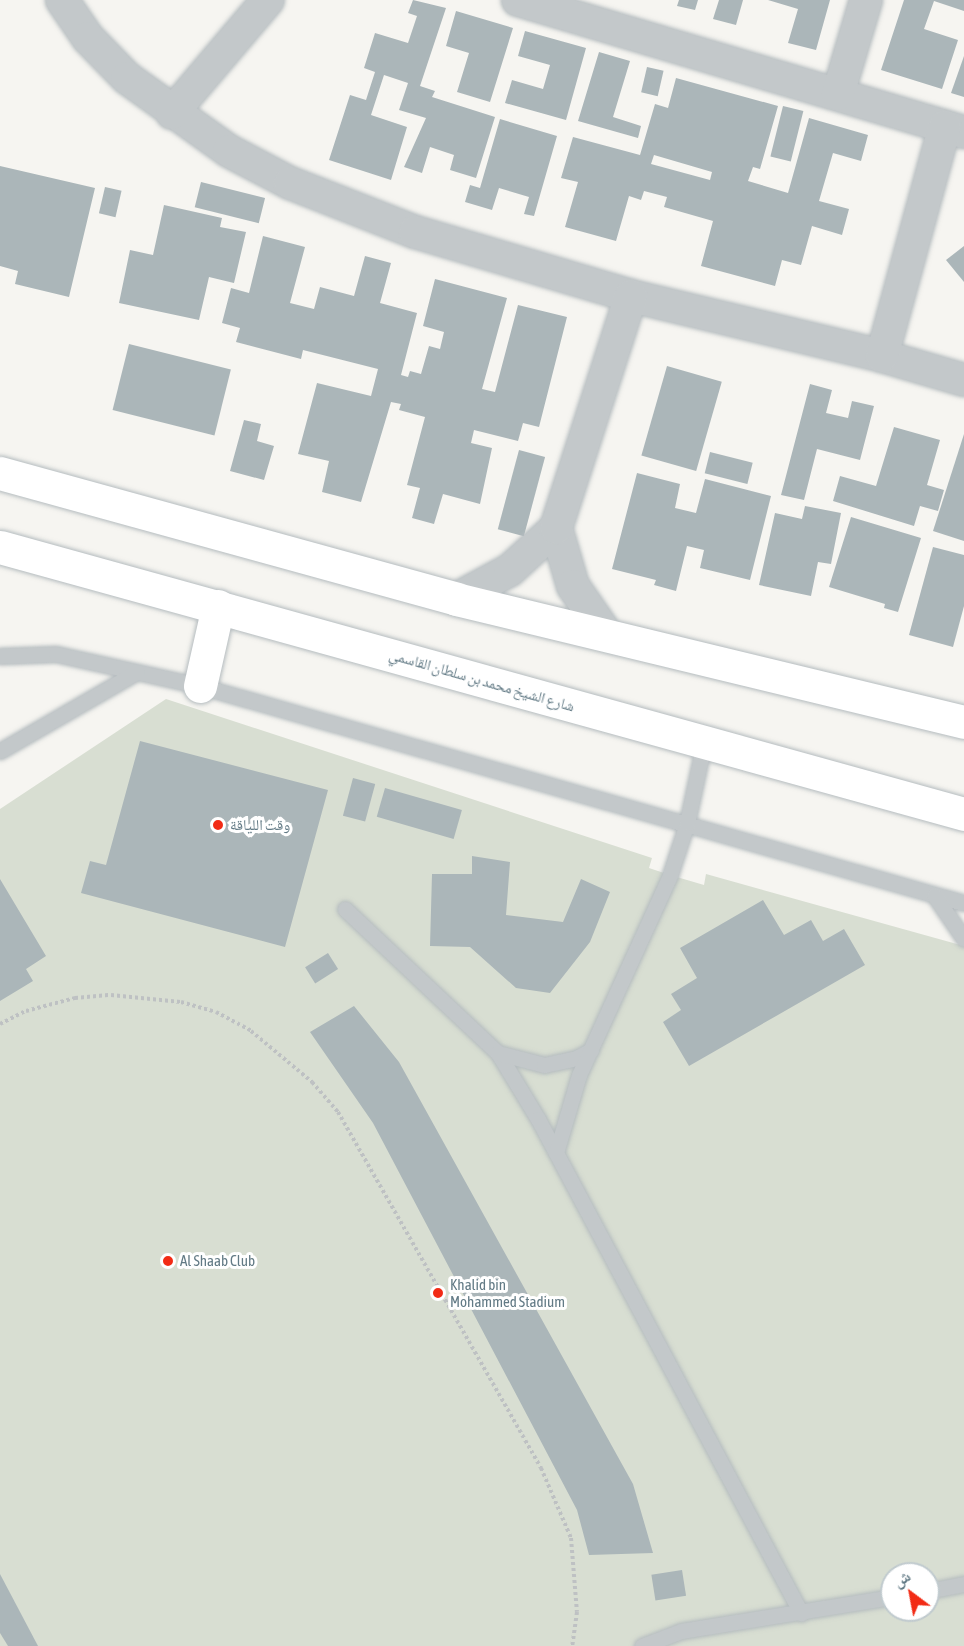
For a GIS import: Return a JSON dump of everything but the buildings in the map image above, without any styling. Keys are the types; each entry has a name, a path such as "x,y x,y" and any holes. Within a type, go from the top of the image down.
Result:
{"main road":[{"path":"0,473 456,598 964,723"},
{"name":"شارع الشيخ محمد بن سلطان القاسمي","path":"0,547 964,814"},
{"path":"200,686 218,606"}],"street":[{"path":"62,0 88,38 127,78 172,113 239,156 290,183 415,232 631,296 882,356 964,380"},
{"path":"172,113 268,0"},
{"path":"518,0 955,129 882,356"},
{"path":"838,94 866,0"},
{"path":"456,598 510,570 556,528 631,296"},
{"path":"556,528 573,586 607,635"}],"lane":[{"path":"0,555 33,556"},
{"path":"0,656 56,654 200,686 964,903"},
{"path":"0,751 137,672"},
{"path":"556,1153 570,1101 591,1050 668,881 687,823 704,742"},
{"path":"934,895 964,939"},
{"path":"345,909 498,1053 556,1153 801,1613"},
{"path":"498,1053 544,1065 568,1060 591,1050"},
{"path":"940,1589 964,1584"},
{"path":"642,1646 665,1634 880,1599"}],"path":[{"path":"0,1024 26,1011 75,998 111,995 182,1002 216,1012 251,1031 312,1082 338,1112 541,1468 571,1538 576,1575 572,1646"}],"shaded area":[{"path":"166,699 652,858 649,868 670,875 704,885 706,874 964,946 964,1646 0,1646 0,809"}],"place":[{"name":"وقت اللياقة","path":"218,825"},
{"name":"Al Shaab Club","path":"168,1261"},
{"name":"Khalid bin Mohammed Stadium","path":"438,1293"}]}
